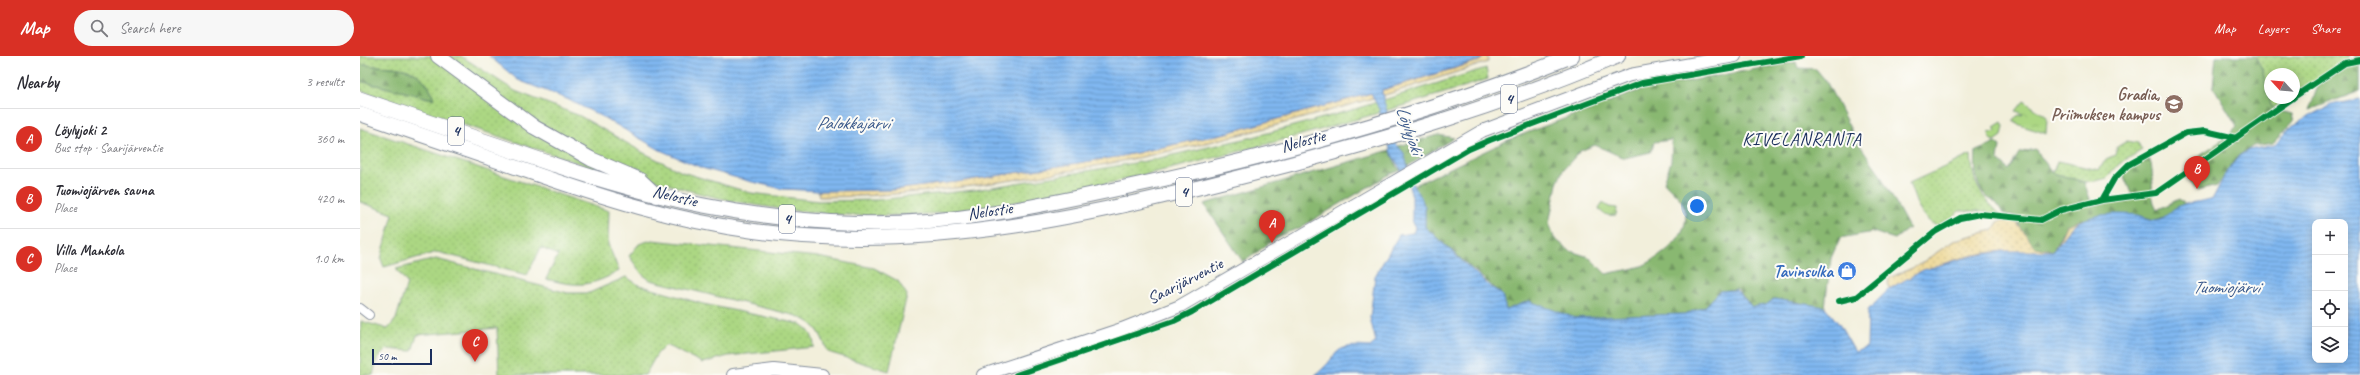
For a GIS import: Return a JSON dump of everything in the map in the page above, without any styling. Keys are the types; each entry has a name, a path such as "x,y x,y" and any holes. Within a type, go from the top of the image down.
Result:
{"highway":[{"path":"438,56 534,127 591,159 640,180 657,197"},
{"name":"Nelostie","path":"360,98 552,164 657,197 744,214 813,221 918,222 1017,210 1144,184 1252,158 1378,124 1470,95 1572,56"},
{"name":"Nelostie","path":"360,114 589,192 658,212 748,230 824,238 909,238 1014,227 1182,193 1398,135 1537,89 1618,56"}],"main road":[{"name":"Saarijärventie","path":"983,375 1122,329 1180,306 1416,167 1482,131 1630,75 1735,56"},
{"path":"733,375 774,370 822,375"}],"street":[{"path":"360,308 369,314"}],"green space":[{"path":"360,56 430,56 641,184 360,90 360,81 433,99 432,92 420,76 404,69 360,64"},
{"path":"445,56 461,56 515,91 580,116 644,153 682,172 751,193 818,201 876,200 975,190 1146,161 1253,137 1352,110 1486,68 1488,79 1369,116 1290,138 1114,182 1059,194 975,209 915,215 880,216 809,212 738,202 705,195 639,174 604,160 539,124 503,100"},
{"path":"2216,56 2255,56 2262,69 2264,77 2264,104 2271,104 2272,109 2292,114 2294,121 2273,143 2253,146 2238,156 2217,186 2197,191 2184,172 2201,154 2224,139 2237,126 2213,86"},
{"path":"2255,56 2348,56 2345,63 2300,91 2300,68 2264,68 2264,77 2262,69"},
{"path":"2354,56 2360,56 2360,91 2309,110 2320,81 2347,65 2354,63"},
{"path":"1796,62 1798,68 1816,69 1826,81 1855,138 1878,171 1909,228 1895,239 1873,232 1840,238 1831,258 1825,307 1774,299 1766,305 1752,307 1737,289 1720,291 1705,307 1685,314 1575,318 1529,301 1506,310 1502,295 1425,227 1425,207 1413,186 1508,140 1643,89","holes":["1672,140 1671,161 1664,182 1682,202 1685,212 1685,222 1682,232 1676,241 1651,262 1633,269 1606,274 1589,257 1570,251 1554,238 1549,223 1557,184 1563,170 1580,151 1595,145 1624,158 1651,152 1654,142"]},
{"path":"360,64 404,69 412,72 420,76 426,83 432,92 433,99 360,81"},
{"path":"2024,101 2047,117 2046,134 2013,121 2017,116 2023,114 2016,111"},
{"path":"2271,104 2280,104 2272,109"},
{"path":"2002,122 2004,126 2002,136 1995,141 1990,139 1989,133 1996,131 1994,127"},
{"path":"360,128 609,211 608,244 619,271 592,283 584,284 567,283 546,279 558,255 541,248 527,275 437,252 384,267 381,259 393,214 360,202"},
{"path":"1438,135 1454,138 1406,167 1398,146"},
{"path":"2127,141 2138,143 2142,150 2119,164 2107,178 2084,182 2053,173 2057,161 2099,170 2106,159 2115,155 2117,147"},
{"path":"1996,143 2000,146 1998,160 2009,170 2019,153 2035,149 2053,173 2084,182 2092,205 2133,198 2123,174 2149,158 2152,171 2153,198 2157,210 2179,199 2185,204 2174,209 2170,215 2155,220 2138,215 2062,232 2053,251 2035,247 2022,232 2016,217 2003,214 1996,203 1984,194 1978,184 1975,167 1976,151"},
{"path":"1390,150 1397,167 1401,170 1390,174 1298,229 1275,239 1243,262 1204,204"},
{"path":"1971,155 1973,174 1978,188 2000,214 1977,211 1959,211 1952,218 1937,226 1926,218 1918,208 1909,183"},
{"path":"1603,203 1609,207 1617,208 1616,215 1606,215 1602,213 1599,209"},
{"path":"652,240 818,257 874,268 898,281 907,295 889,371 828,352 823,340 814,326 797,316 650,280 642,274 629,256 639,244"},
{"path":"436,259 568,293 589,293 626,277 639,285 703,304 800,324 811,334 814,347 728,356 703,363 666,345 657,354 645,375 499,375 497,328 417,335 412,351 387,349 377,359 373,375 360,375 361,321 388,329 396,319 407,283 396,269"}],"sand":[{"path":"1485,56 1488,56 1488,62 1382,96 1382,90 1480,61"},
{"path":"1372,93 1373,98 1244,134 1114,163 1026,178 948,189 871,196 819,197 818,191 891,190 963,181 1122,156 1226,133"},
{"path":"2084,219 2073,226 2056,248 2066,225"},
{"path":"2004,220 2016,222 2035,247 2053,251 2004,251 1974,255 1930,269 1889,289 1888,281 1891,277 1917,266 1955,240 1993,230 1998,222"}],"water":[{"path":"489,56 1485,56 1480,60 1382,90 1382,94 1396,144 1404,153 1413,186 1418,191 1425,207 1425,227 1487,284 1502,295 1506,310 1529,301 1575,318 1685,314 1705,307 1720,291 1736,290 1752,307 1766,305 1774,299 1825,307 1839,324 1855,352 1867,347 1868,310 1889,289 1923,270 1969,257 2003,251 2053,251 2068,230 2074,225 2096,216 2121,214 2137,215 2153,220 2161,219 2179,206 2213,198 2227,171 2239,156 2249,150 2275,145 2292,126 2331,105 2360,99 2360,375 1315,375 1341,349 1357,346 1370,347 1376,342 1370,318 1375,276 1399,235 1413,233 1415,228 1412,219 1412,197 1407,180 1391,153 1379,109 1371,93 1226,133 1122,156 963,181 891,190 818,191 783,189 702,168 660,150 601,116 567,99 518,80"}],"cycle path":[{"path":"1016,375 1174,321 1192,312 1469,149 1490,140 1642,83 1801,56"},
{"path":"2300,93 2345,63 2360,60"},
{"path":"2102,200 2156,193 2284,104"},
{"path":"1839,301 1856,297 1935,232 1960,218 1980,214 2041,220 2061,210 2102,200 2114,179 2128,165 2186,133 2205,131 2236,138"}],"place":[{"name":"Gradia, Priimuksen kampus","path":"2174,104"},
{"name":"Tuomiojärven sauna","path":"2197,189"},
{"name":"Löylyjoki 2","path":"1272,243"},
{"name":"Tavinsulka","path":"1847,271"},
{"name":"Villa Mankola","path":"475,362"}],"district":[{"name":"KIVELÄNRANTA","path":"1802,139"}],"water label":[{"name":"Palokkajärvi","path":"853,123"},
{"name":"Löylyjoki","path":"1410,130"},
{"name":"Tuomiojärvi","path":"2226,287"}]}
